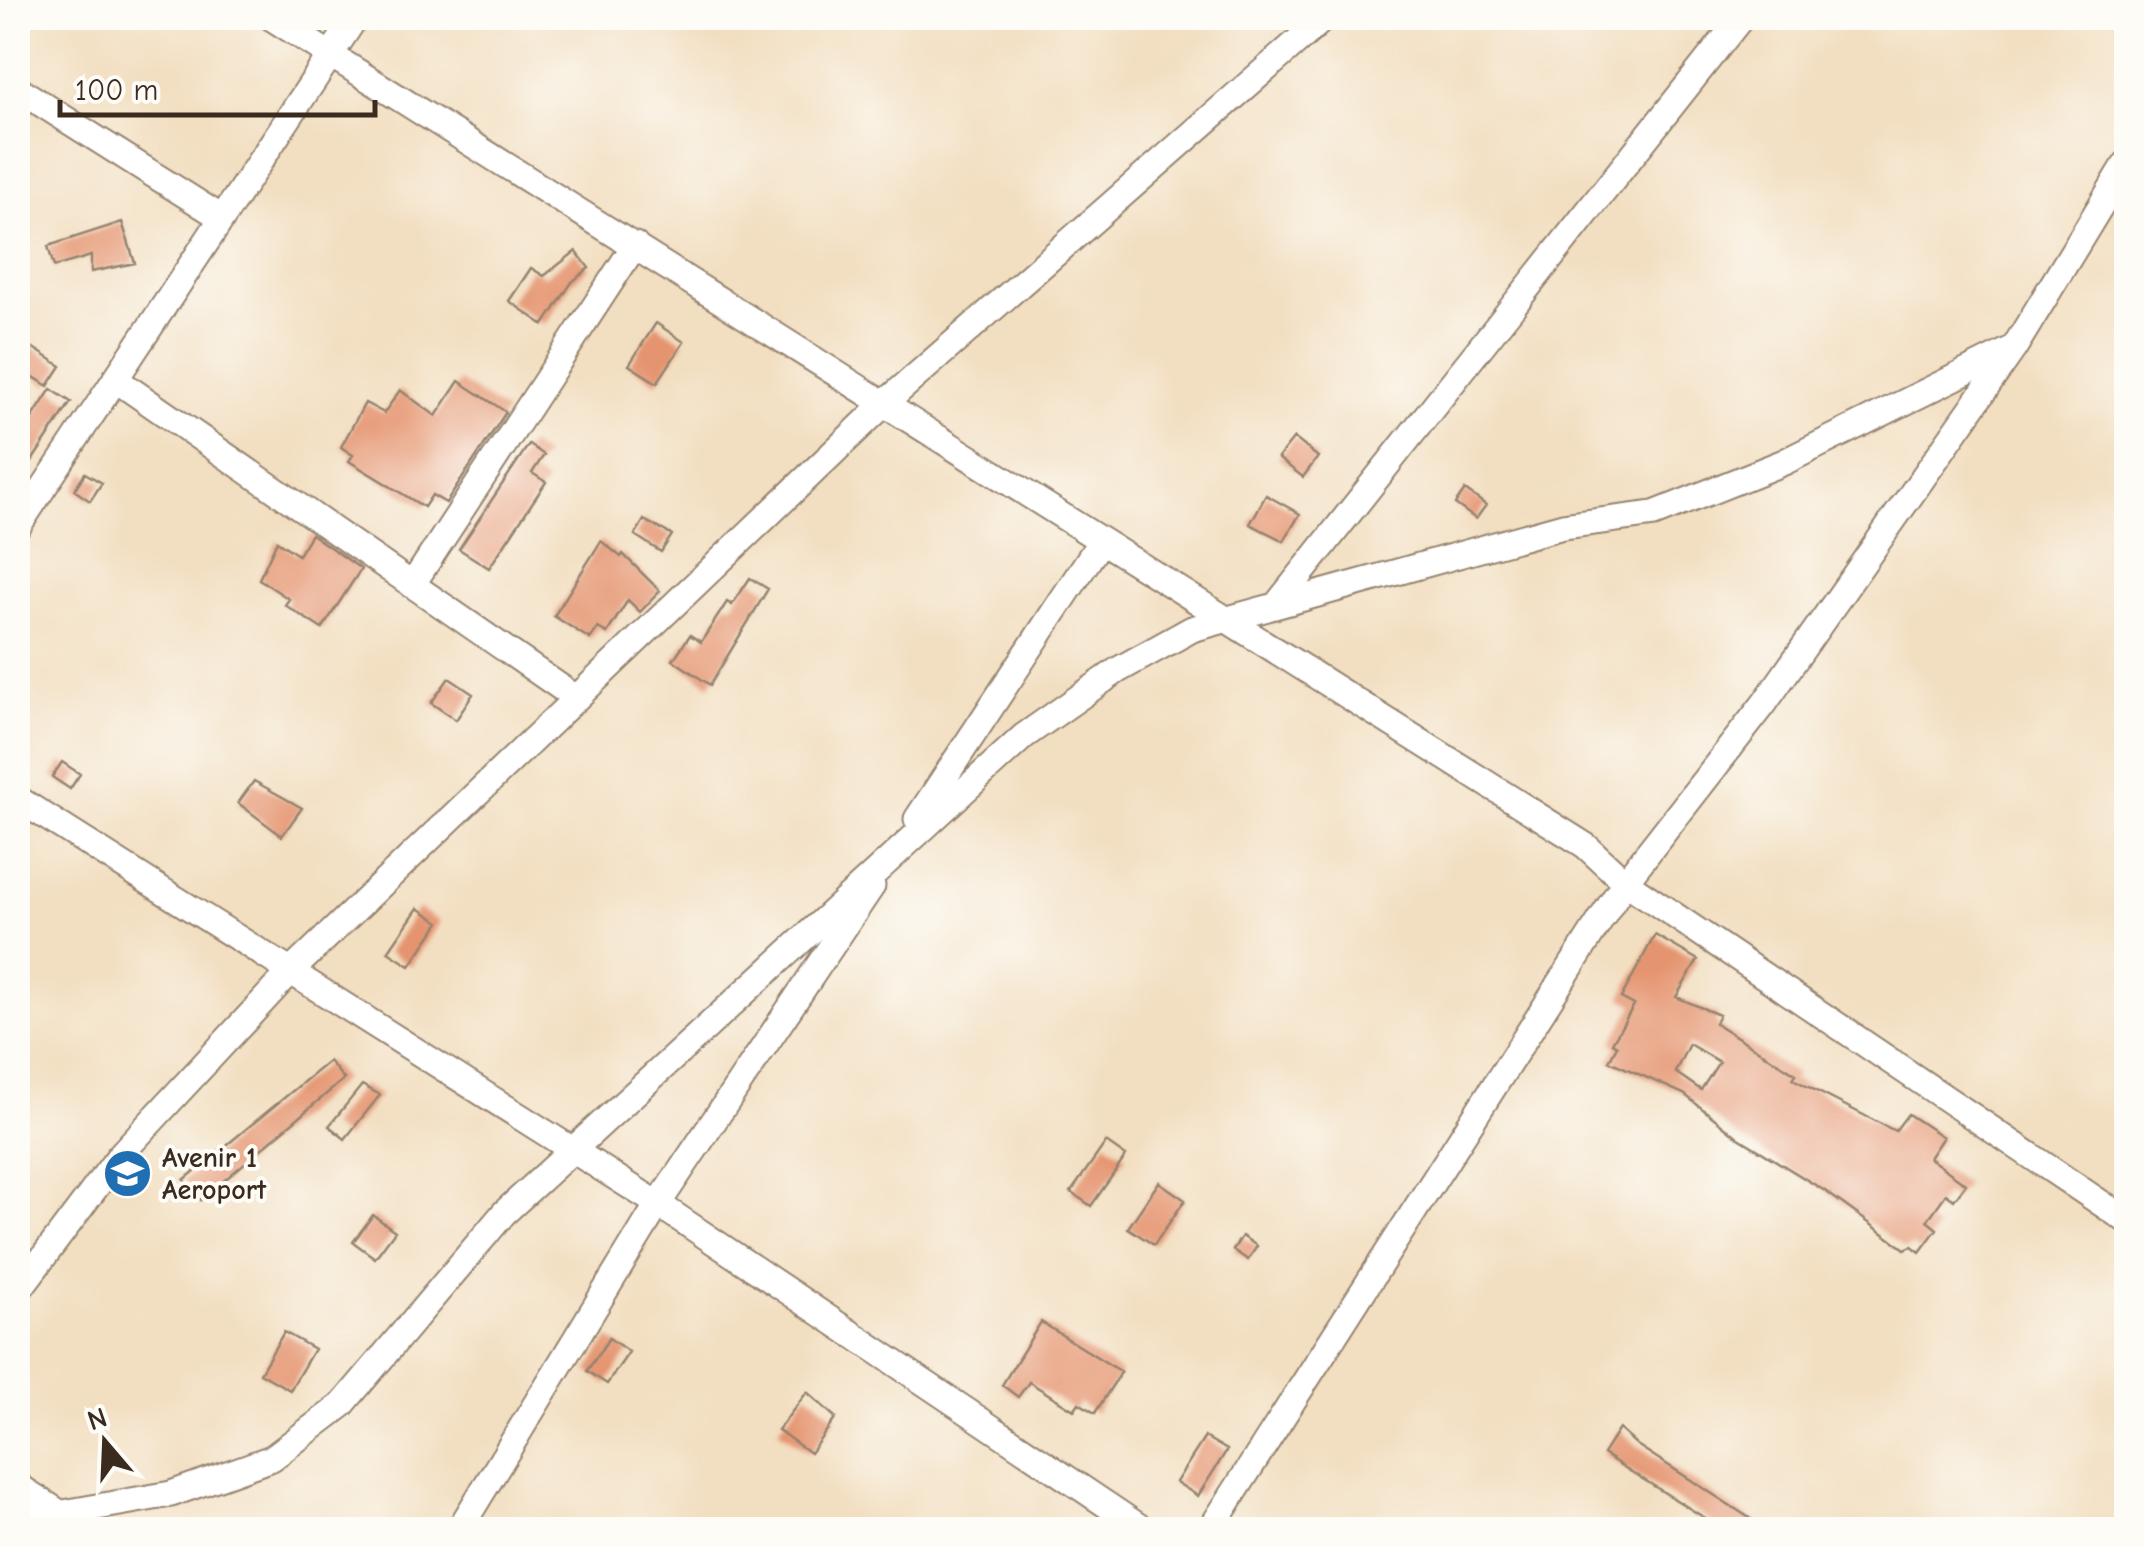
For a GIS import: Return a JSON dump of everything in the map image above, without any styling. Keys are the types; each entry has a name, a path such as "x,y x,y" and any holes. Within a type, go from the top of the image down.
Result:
{"street":[{"path":"272,18 1586,846 1626,882 2126,1220"},
{"path":"18,526 355,18"},
{"path":"18,1291 120,1155 290,972 884,404 1324,18"},
{"path":"1278,603 1741,18"},
{"path":"18,90 222,218"},
{"path":"1210,1530 1626,882 1764,704 2014,348 2126,164"},
{"path":"412,584 635,245"},
{"path":"18,1521 171,1494 272,1458 342,1405 504,1213 896,850 1040,725 1118,670 1192,629 1278,603 1563,526 1654,514 1784,462 2014,348"},
{"path":"114,379 576,698"},
{"path":"459,1530 658,1204 1101,541"},
{"path":"18,799 658,1204 1144,1530"},
{"path":"18,1486 86,1530"}],"building":[{"path":"122,222 135,263 91,272 91,256 54,267 48,246"},
{"path":"576,251 589,268 572,282 544,325 509,301 531,268 544,276"},
{"path":"656,323 684,342 657,383 629,365"},
{"path":"18,338 61,366 48,386 18,367"},
{"path":"459,381 506,412 446,503 432,495 424,507 349,461 353,455 341,447 365,403 384,413 400,390 436,416"},
{"path":"51,389 71,402 18,482 18,440"},
{"path":"1294,438 1318,457 1303,477 1278,458"},
{"path":"529,444 544,455 532,473 546,482 489,568 459,549"},
{"path":"85,473 102,483 90,501 74,490"},
{"path":"1465,490 1486,505 1476,519 1455,504"},
{"path":"1266,495 1300,514 1284,541 1250,524"},
{"path":"644,520 672,535 661,552 635,535"},
{"path":"311,534 361,569 322,629 285,605 289,599 259,579 277,541 298,555"},
{"path":"601,541 621,557 623,554 660,591 640,612 628,600 607,633 598,628 590,639 554,616"},
{"path":"750,578 768,589 710,685 673,660 690,635 701,642 727,602 732,605"},
{"path":"449,678 473,694 456,720 431,703"},
{"path":"62,762 80,774 70,789 52,777"},
{"path":"254,781 302,808 282,836 238,803"},
{"path":"418,908 440,922 410,966 388,952"},
{"path":"1655,935 1698,960 1676,997 1719,1015 1715,1023 1796,1074 1793,1079 1895,1131 1908,1114 1943,1137 1929,1158 1966,1184 1954,1200 1946,1194 1927,1221 1937,1229 1920,1252 1912,1246 1905,1249 1825,1191 1739,1138 1684,1094 1609,1061 1617,1046 1612,1043 1634,1005 1621,998","holes":["1689,1044 1719,1062 1701,1090 1675,1072"]},
{"path":"329,1061 344,1079 201,1200 184,1180"},
{"path":"362,1085 380,1095 345,1139 329,1126"},
{"path":"1106,1142 1126,1156 1091,1206 1071,1192"},
{"path":"1159,1182 1185,1200 1154,1245 1128,1228"},
{"path":"373,1215 395,1231 375,1258 353,1242"},
{"path":"1242,1236 1257,1246 1248,1260 1233,1250"},
{"path":"1041,1322 1121,1372 1095,1413 1079,1403 1074,1410 1029,1382 1018,1397 1002,1385"},
{"path":"284,1332 314,1349 290,1390 260,1373"},
{"path":"609,1338 629,1352 607,1384 587,1371"},
{"path":"807,1392 836,1418 810,1453 778,1430"},
{"path":"1619,1429 1637,1445 1768,1530 1724,1530 1603,1454"},
{"path":"1205,1437 1227,1450 1198,1496 1176,1482"}],"place":[{"name":"Avenir 1 Aeroport","path":"127,1174"}]}
